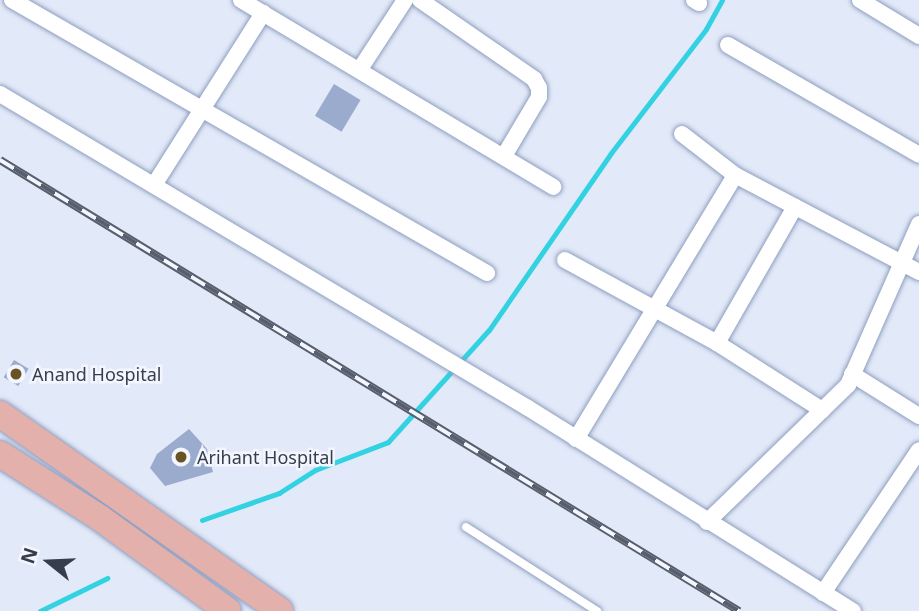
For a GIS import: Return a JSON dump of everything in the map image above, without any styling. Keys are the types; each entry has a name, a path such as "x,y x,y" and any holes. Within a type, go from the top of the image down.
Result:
{"main road":[{"path":"0,414 280,611"},
{"path":"0,454 228,611"},
{"path":"171,570 192,547"}],"street":[{"path":"12,0 487,273"},
{"path":"241,0 553,187"},
{"path":"360,69 405,0"},
{"path":"420,0 534,79 539,88 538,97 504,156"},
{"path":"860,0 919,36"},
{"path":"153,185 263,13"},
{"path":"728,46 919,155"},
{"path":"0,94 444,358 853,611"},
{"path":"682,134 735,175 919,272"},
{"path":"576,439 735,175"},
{"path":"717,343 795,206"},
{"path":"707,522 822,410 852,374 919,224"},
{"path":"565,260 717,343 822,410"},
{"path":"852,374 919,416"},
{"path":"823,593 919,450"}],"lane":[{"path":"466,527 597,611"}],"building":[{"path":"334,84 361,100 342,132 315,116"},
{"path":"14,360 29,369 18,386 4,377"},
{"path":"189,429 207,449 213,472 165,486 150,468 157,454"}],"waterway":[{"path":"202,520 279,493 315,470 388,442 489,330 611,153 706,29 722,0"},
{"path":"40,611 107,578"}],"railway":[{"path":"0,160 739,611"}],"place":[{"name":"Anand Hospital","path":"16,374"},
{"name":"Arihant Hospital","path":"181,457"}]}
